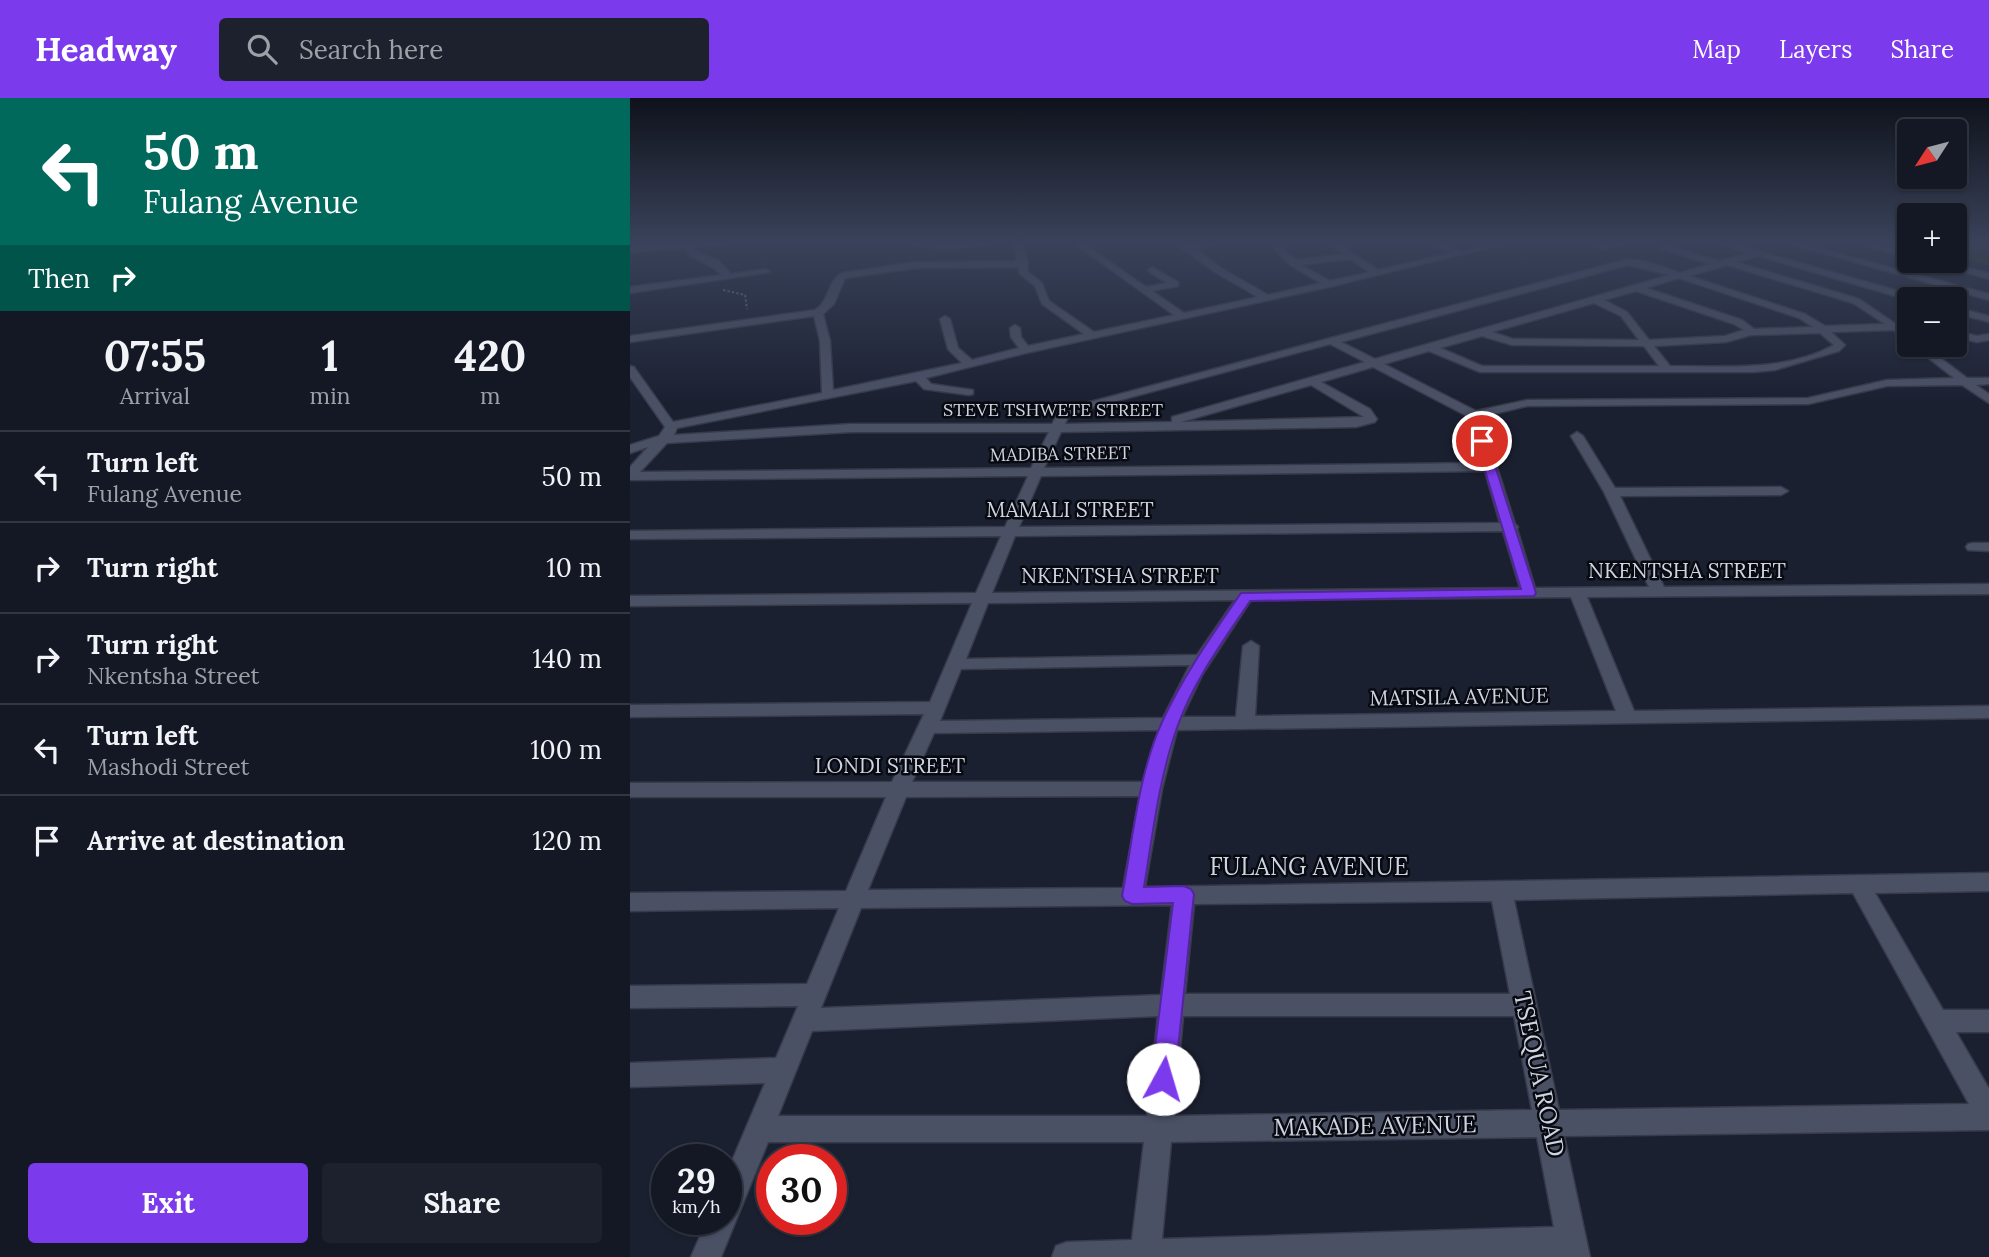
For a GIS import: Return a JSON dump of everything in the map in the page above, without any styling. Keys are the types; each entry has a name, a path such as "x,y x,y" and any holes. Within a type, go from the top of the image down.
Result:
{"street":[{"path":"630,339 818,313 834,295"},
{"path":"1043,295 1045,302 1093,336"},
{"path":"1151,295 1182,316"},
{"path":"671,426 919,377 1025,350 1270,295"},
{"path":"742,1173 899,789 933,717 1062,415 1501,295"},
{"path":"1154,426 1613,295"},
{"path":"1658,295 1738,322 1748,327 1749,332"},
{"path":"1430,347 1489,370 1769,368 1839,347 1821,329 1802,316 1740,295"},
{"path":"1832,295 1856,302 1897,329"},
{"path":"1596,300 1620,311 1667,369"},
{"path":"818,313 825,341 828,394"},
{"path":"1967,314 1989,320"},
{"path":"945,319 953,349 971,365"},
{"path":"1481,332 1517,342 1646,342 1726,339 1749,332 1894,327"},
{"path":"1015,328 1016,337 1025,350"},
{"path":"1967,337 1977,339 1989,337"},
{"path":"1330,341 1474,415 1511,405 1527,404 1808,401 1887,383 1989,381"},
{"path":"1933,357 1989,400"},
{"path":"630,369 663,419 671,426"},
{"path":"919,377 928,387 969,392"},
{"name":"STEVE TSHWETE STREET","path":"630,449 663,439 851,428 1356,424 1371,419 1369,414 1312,381"},
{"path":"1474,415 1511,527 1529,593"},
{"path":"630,475 671,430 671,426"},
{"path":"1577,436 1611,492 1660,592"},
{"name":"MADIBA STREET","path":"630,475 1489,467"},
{"path":"1611,492 1781,491"},
{"name":"MAMALI STREET","path":"630,534 1511,527"},
{"path":"1973,547 1989,547"},
{"name":"NKENTSHA STREET","path":"630,601 1989,589"},
{"path":"1577,593 1627,717"},
{"path":"1132,896 1151,789 1170,724 1202,660 1246,596"},
{"path":"1245,724 1251,646"},
{"path":"956,664 1202,660"},
{"name":"MATSILA AVENUE","path":"630,711 1170,724 1989,712"},
{"name":"LONDI STREET","path":"630,790 1151,789"},
{"name":"FULANG AVENUE","path":"630,902 1501,892 1989,882"},
{"path":"1859,884 1989,1116"},
{"name":"TSEQUA ROAD","path":"1501,892 1573,1249"},
{"path":"1145,1256 1184,894"},
{"path":"630,997 814,995"},
{"path":"803,1020 1171,1005 1525,1005"},
{"path":"1935,1021 1989,1020"},
{"path":"630,1074 782,1070"},
{"name":"MAKADE AVENUE","path":"761,1129 1550,1125 1989,1116"},
{"path":"706,1257 716,1235"},
{"path":"1067,1257 1573,1249"}],"path":[{"path":"745,295 747,311"}],"route":[{"path":"1163,1079 1184,894 1132,896 1151,789 1170,724 1202,660 1246,596 1529,593 1511,527 1482,441"}]}
